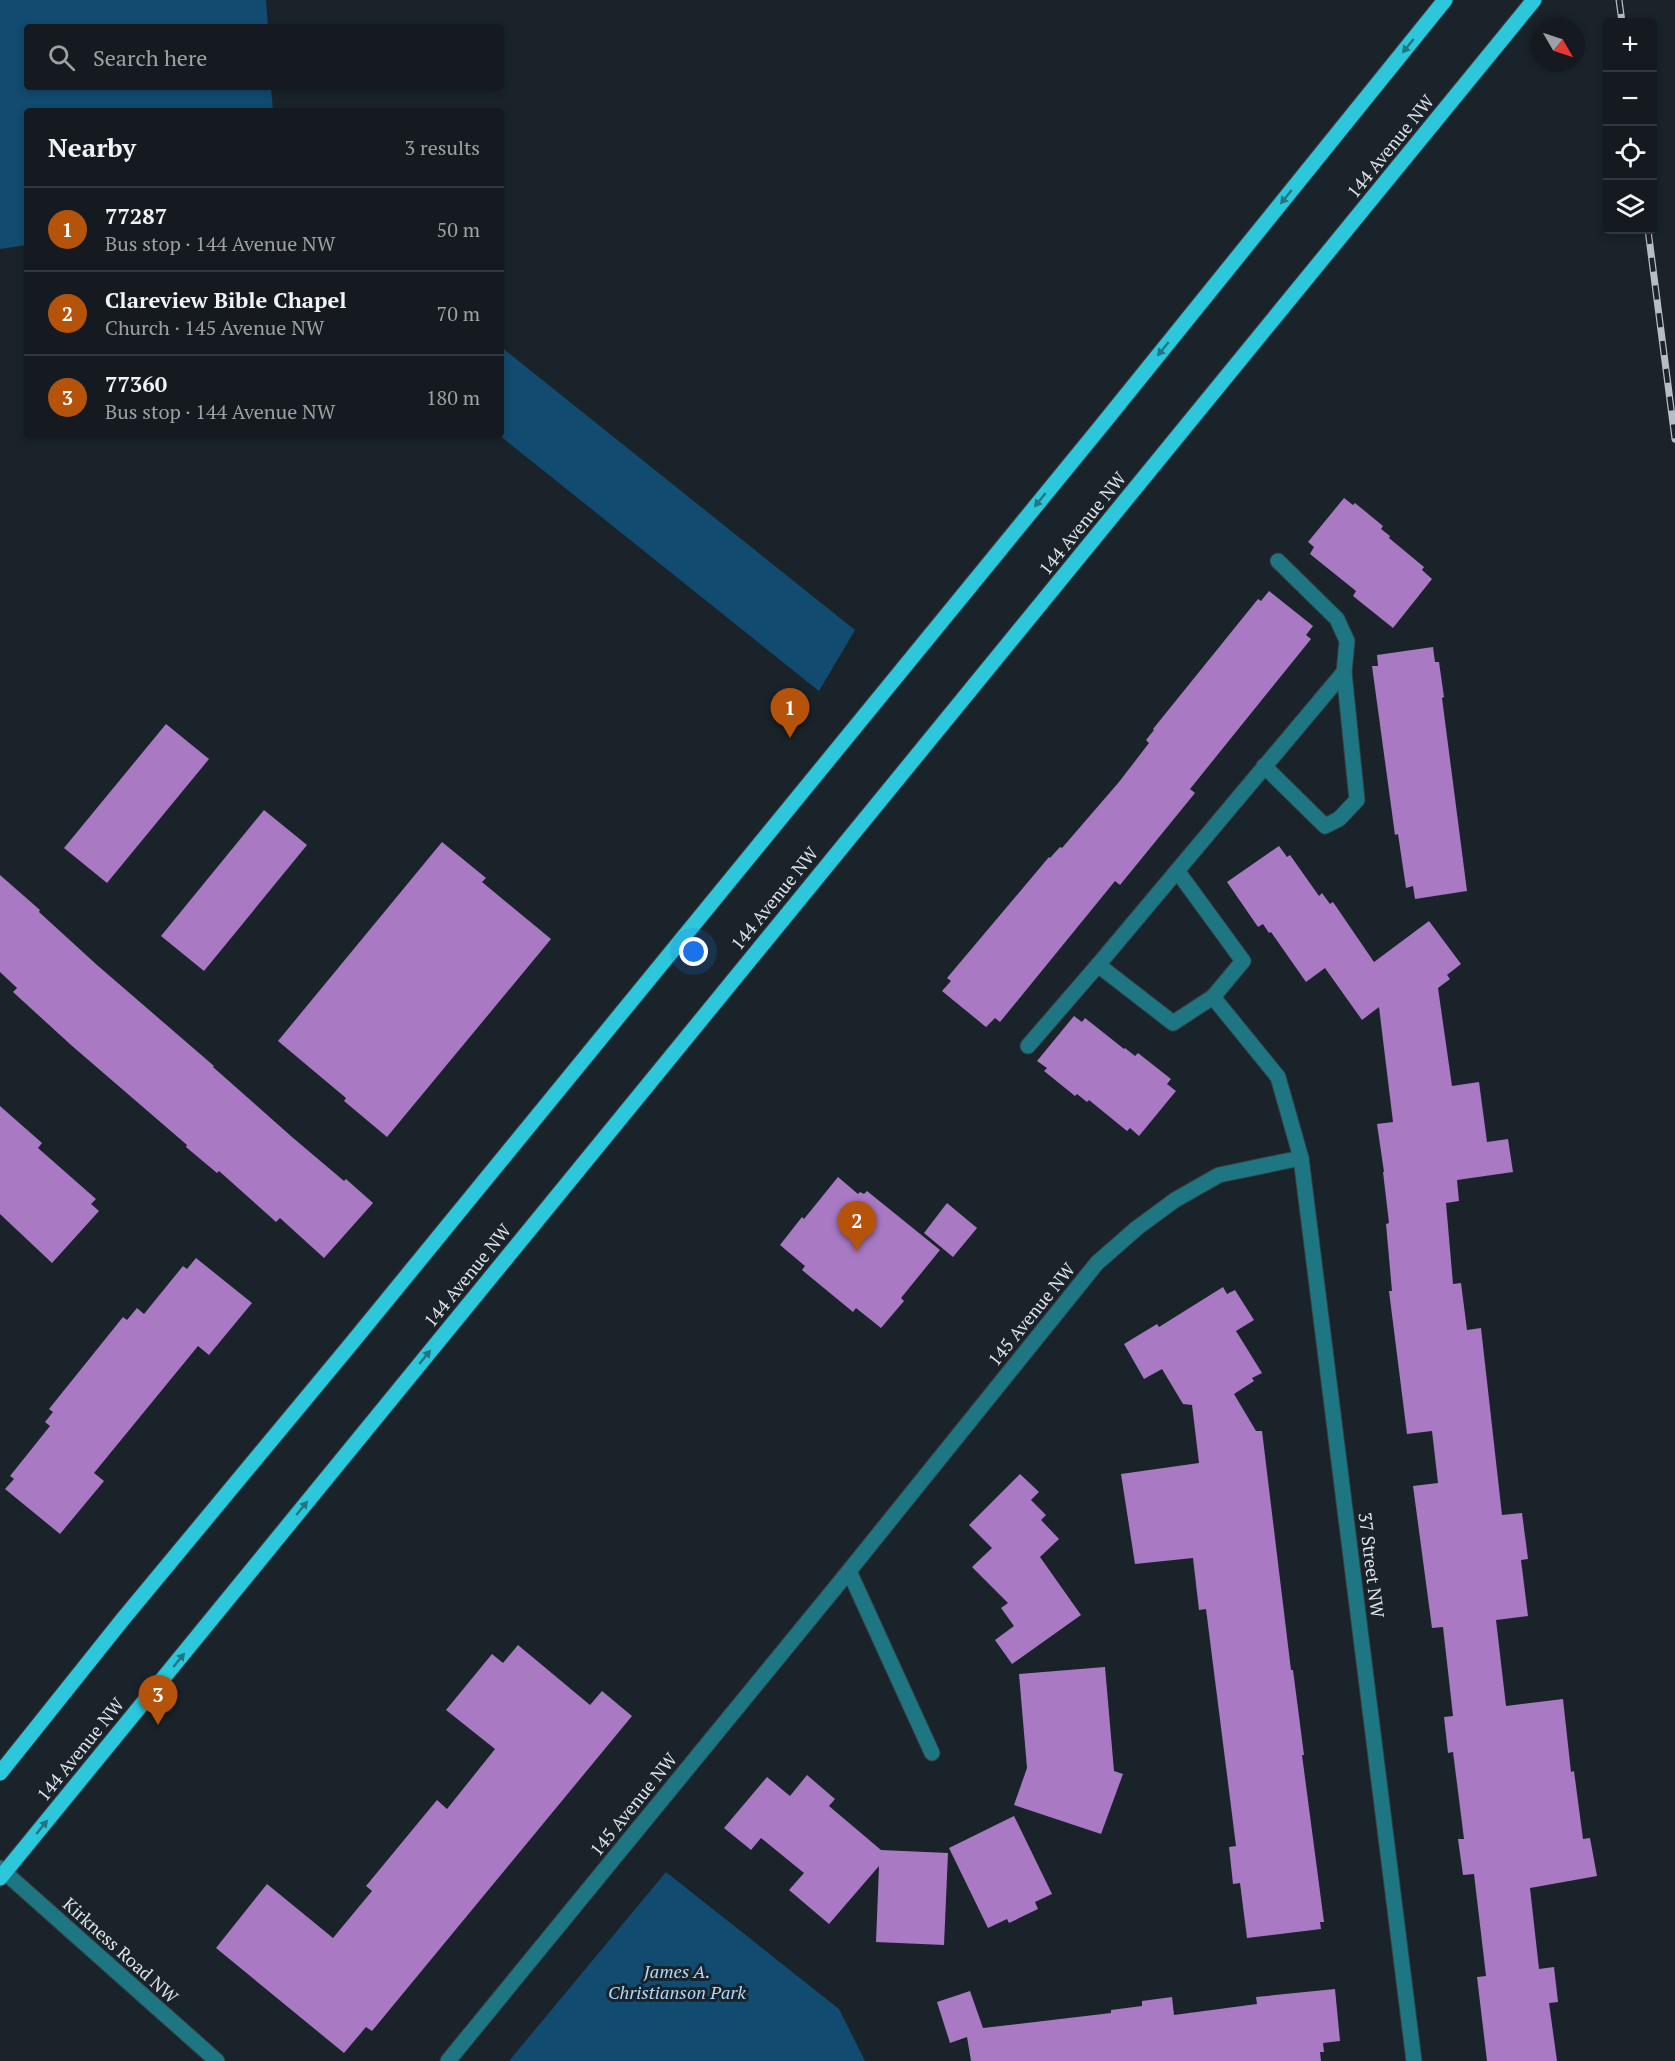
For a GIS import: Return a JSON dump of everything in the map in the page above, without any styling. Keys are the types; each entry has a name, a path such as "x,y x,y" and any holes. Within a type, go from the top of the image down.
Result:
{"main road":[{"path":"0,1773 123,1619 359,1335 1117,406 1445,0"},
{"name":"144 Avenue NW","path":"2,1873 1534,0"}],"street":[{"path":"1264,766 1325,826 1339,819 1357,800 1344,672 1347,641 1337,619 1278,561"},
{"path":"1028,1046 1178,872 1344,672"},
{"path":"1098,965 1173,1023 1213,997 1243,961 1178,872"},
{"name":"37 Street NW","path":"1213,997 1278,1077 1301,1158 1414,2061"},
{"name":"145 Avenue NW","path":"448,2061 849,1571 1097,1263 1174,1200 1219,1175 1301,1158"},
{"path":"849,1571 932,1753"},
{"name":"Kirkness Road NW","path":"2,1873 217,2061"}],"green space":[{"path":"0,0 266,0 268,24 24,24 24,90 271,90 273,108 24,108 24,245 0,249"},
{"path":"504,349 855,630 819,691 503,438"},
{"name":"James A. Christianson Park","path":"666,1872 839,2009 865,2061 509,2061"}],"building":[{"path":"1344,498 1353,505 1355,503 1383,526 1381,529 1390,536 1389,538 1424,567 1422,570 1432,579 1393,628 1353,596 1356,591 1310,554 1314,547 1308,542"},
{"path":"1269,591 1313,626 1306,635 1311,639 1190,789 1195,793 1120,885 1115,881 1000,1022 995,1018 986,1027 942,991 951,981 947,978 1049,857 1060,847 1062,848 1119,782 1149,743 1146,740 1153,729 1258,599 1261,601"},
{"path":"1433,647 1435,662 1439,662 1444,697 1442,698 1467,891 1415,899 1413,886 1406,888 1398,834 1395,835 1372,666 1378,666 1377,655"},
{"path":"166,724 209,759 107,883 64,848"},
{"path":"264,810 307,845 204,971 161,936"},
{"path":"442,842 486,878 482,882 551,939 387,1137 344,1101 346,1098 278,1041"},
{"path":"1279,846 1287,857 1290,855 1319,896 1322,893 1330,904 1333,902 1374,962 1429,921 1461,964 1447,975 1450,979 1438,988 1452,1086 1479,1082 1487,1142 1508,1139 1513,1172 1457,1180 1459,1201 1446,1203 1453,1284 1461,1283 1467,1330 1481,1328 1502,1515 1522,1513 1528,1559 1521,1560 1528,1616 1496,1620 1506,1706 1563,1699 1571,1772 1574,1771 1583,1839 1590,1838 1597,1876 1530,1888 1539,1969 1554,1967 1558,2002 1549,2003 1557,2061 1487,2061 1477,1977 1486,1976 1474,1874 1463,1875 1458,1839 1464,1839 1453,1752 1448,1753 1444,1717 1453,1716 1443,1627 1432,1628 1413,1486 1438,1483 1432,1431 1407,1434 1389,1291 1392,1291 1386,1224 1389,1223 1377,1124 1393,1122 1379,1007 1362,1020 1325,968 1306,982 1271,932 1269,933 1263,924 1258,927 1227,882"},
{"path":"0,875 97,965 292,1137 373,1203 324,1258 280,1218 276,1222 219,1171 217,1173 186,1147 187,1145 13,992 17,988 0,972"},
{"path":"1074,1016 1082,1022 1085,1018 1124,1049 1135,1056 1138,1053 1171,1079 1167,1084 1176,1091 1139,1136 1130,1128 1127,1131 1089,1100 1087,1102 1077,1094 1075,1096 1044,1071 1047,1068 1037,1061"},
{"path":"0,1106 42,1143 38,1148 96,1199 91,1204 99,1211 52,1263 0,1214"},
{"path":"838,1177 858,1194 860,1192 864,1194 867,1191 940,1250 901,1298 904,1301 881,1328 856,1308 853,1312 802,1270 805,1266 780,1245"},
{"path":"947,1203 977,1228 953,1257 924,1233"},
{"path":"196,1258 252,1303 209,1355 198,1346 94,1473 104,1481 60,1534 5,1489 14,1479 10,1476 50,1426 45,1422 53,1412 49,1409 123,1317 127,1320 137,1308 144,1314 183,1266 187,1269"},
{"path":"1223,1287 1227,1294 1235,1290 1254,1320 1236,1331 1262,1373 1252,1378 1254,1381 1234,1394 1256,1431 1262,1431 1324,1922 1320,1922 1321,1929 1247,1938 1240,1883 1233,1884 1229,1847 1236,1846 1206,1609 1199,1610 1193,1558 1135,1564 1121,1474 1199,1463 1192,1405 1183,1404 1162,1369 1144,1379 1124,1344 1157,1324 1159,1327"},
{"path":"1020,1474 1039,1492 1031,1500 1046,1515 1041,1520 1059,1539 1040,1557 1081,1615 1012,1664 995,1640 1014,1626 1001,1608 1008,1603 972,1567 992,1548 969,1525"},
{"path":"518,1645 590,1705 602,1691 632,1716 372,2031 366,2027 344,2053 216,1948 267,1884 333,1938 372,1891 366,1886 437,1800 447,1809 495,1749 446,1710 492,1654 503,1663"},
{"path":"1105,1667 1114,1771 1123,1774 1101,1834 1014,1805 1027,1768 1019,1674"},
{"path":"807,1775 835,1799 829,1806 881,1850 948,1853 944,1945 876,1942 879,1866 829,1924 789,1890 804,1873 761,1838 751,1850 724,1828 767,1777 790,1796"},
{"path":"1014,1816 1052,1894 1035,1902 1038,1909 1009,1923 1007,1919 988,1928 949,1848"},
{"path":"1335,1989 1340,2041 1323,2043 1324,2052 1320,2052 1321,2061 971,2061 967,2037 950,2043 937,2002 970,1991 983,2028 1111,2013 1111,2010 1142,2006 1142,2001 1172,1997 1174,2015 1257,2004 1256,1997"}],"railway":[{"path":"1619,0 1621,18"},
{"path":"1649,234 1675,439"}],"place":[{"name":"77287","path":"790,738"},
{"name":"Clareview Bible Chapel","path":"857,1251"},
{"name":"77360","path":"158,1725"}]}
